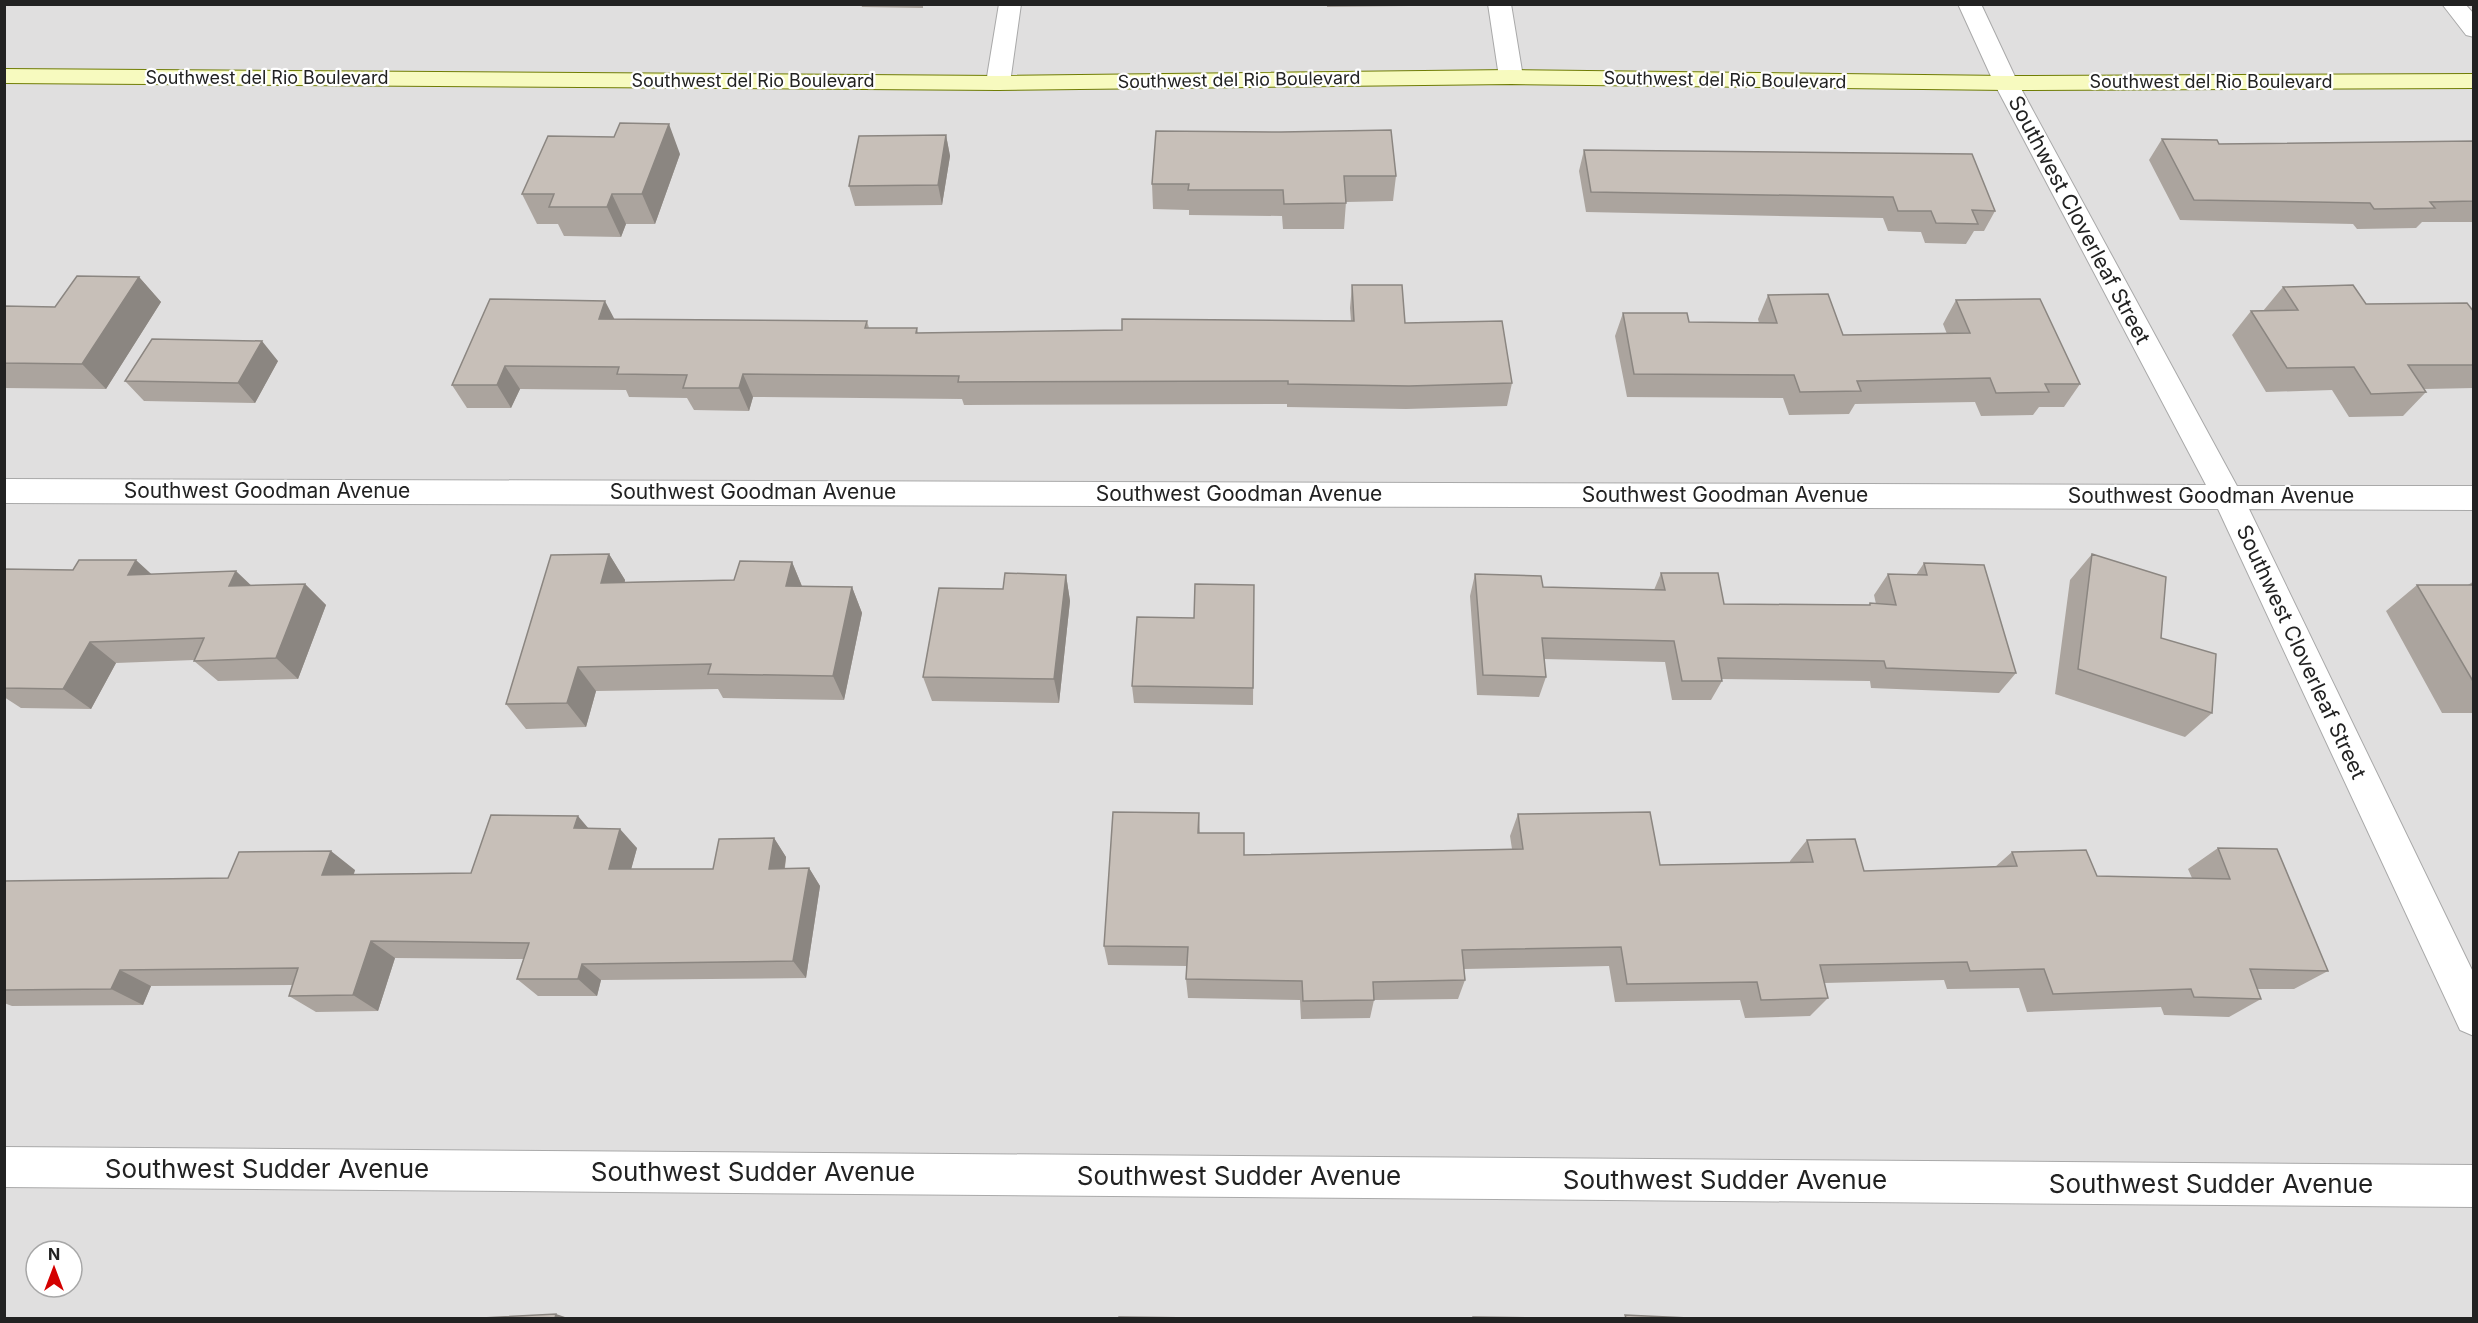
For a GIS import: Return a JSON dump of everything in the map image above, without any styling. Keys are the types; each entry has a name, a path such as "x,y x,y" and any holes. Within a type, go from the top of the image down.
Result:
{"street":[{"path":"998,83 1010,4"},
{"path":"1499,4 1511,77"},
{"name":"Southwest Cloverleaf Street","path":"1969,4 2006,83 2227,496 2474,1017"},
{"path":"2453,4 2474,30"},
{"name":"Southwest del Rio Boulevard","path":"4,76 998,83 1511,77 2006,83 2474,81"},
{"name":"Southwest Goodman Avenue","path":"4,491 2474,498"},
{"name":"Southwest Sudder Avenue","path":"4,1167 2474,1186"}],"shaded area":[{"path":"5,5 2473,5 2473,1318 5,1318"}],"building":[{"path":"620,123 669,124 642,194 612,194 607,207 549,207 554,194 522,194 548,136 614,137"},
{"path":"1391,130 1396,176 1344,176 1346,203 1284,204 1283,190 1188,190 1189,184 1152,184 1156,131"},
{"path":"946,135 938,185 849,186 859,136"},
{"path":"2162,139 2217,140 2219,144 2474,141 2474,201 2430,202 2435,208 2374,209 2370,203 2194,200"},
{"path":"1584,150 1972,154 1995,211 1972,210 1978,224 1936,223 1931,211 1898,211 1893,197 1591,192"},
{"path":"77,276 139,277 82,364 4,363 4,306 55,307"},
{"path":"1352,285 1402,285 1405,323 1502,321 1512,383 1409,386 1288,384 1288,381 958,382 959,376 743,374 739,388 683,388 687,375 617,374 619,367 505,366 497,385 452,385 490,299 605,301 599,319 867,321 865,328 917,328 916,333 1122,330 1122,319 1354,321"},
{"path":"2353,285 2366,304 2467,303 2474,312 2474,365 2408,365 2426,392 2371,394 2354,367 2287,368 2251,311 2298,310 2283,287"},
{"path":"1828,294 1843,335 1970,333 1956,300 2040,299 2080,384 2045,384 2049,392 1996,393 1990,378 1857,381 1861,391 1800,392 1794,375 1634,374 1623,313 1687,313 1689,322 1777,323 1768,295"},
{"path":"152,339 262,341 238,383 125,381"},
{"path":"609,554 601,583 734,580 740,561 792,562 786,586 852,587 833,676 708,674 711,664 578,667 567,703 506,704 551,555"},
{"path":"2092,554 2166,577 2161,638 2216,654 2212,713 2078,669"},
{"path":"79,560 136,560 128,575 236,571 229,586 305,584 276,658 194,661 204,638 90,642 63,689 4,688 4,569 73,570"},
{"path":"1924,563 1984,565 2016,673 1886,668 1884,661 1718,658 1722,681 1682,681 1674,641 1542,638 1546,677 1483,675 1475,574 1541,576 1543,587 1665,590 1661,573 1718,573 1724,604 1870,605 1870,603 1896,605 1888,574 1927,575"},
{"path":"1005,573 1066,575 1054,679 923,677 939,588 1003,589"},
{"path":"1195,584 1254,585 1253,688 1132,686 1137,617 1194,618"},
{"path":"2417,585 2474,585 2474,683"},
{"path":"1113,812 1199,813 1198,833 1244,833 1244,855 1523,849 1518,814 1650,812 1660,865 1813,862 1807,840 1855,839 1864,871 2017,866 2012,852 2086,850 2097,876 2230,879 2218,848 2277,849 2328,971 2250,969 2261,999 2194,997 2191,989 2053,994 2044,969 1970,971 1967,962 1820,965 1828,998 1761,1000 1757,982 1627,984 1621,947 1462,950 1465,980 1373,982 1374,1000 1303,1001 1302,981 1186,979 1188,947 1104,946"},
{"path":"491,815 578,816 574,828 620,829 609,869 713,869 719,839 774,838 769,869 809,868 793,961 582,964 578,979 517,979 529,943 371,941 353,995 289,996 298,968 120,970 111,989 4,990 4,881 228,878 239,852 331,851 322,875 471,873"},
{"path":"556,1314 555,1318 482,1318"},
{"path":"1625,1315 1689,1318 1626,1318"},
{"path":"1119,1317 1197,1318 1119,1318"},
{"path":"1473,1317 1545,1318 1473,1318"}]}
